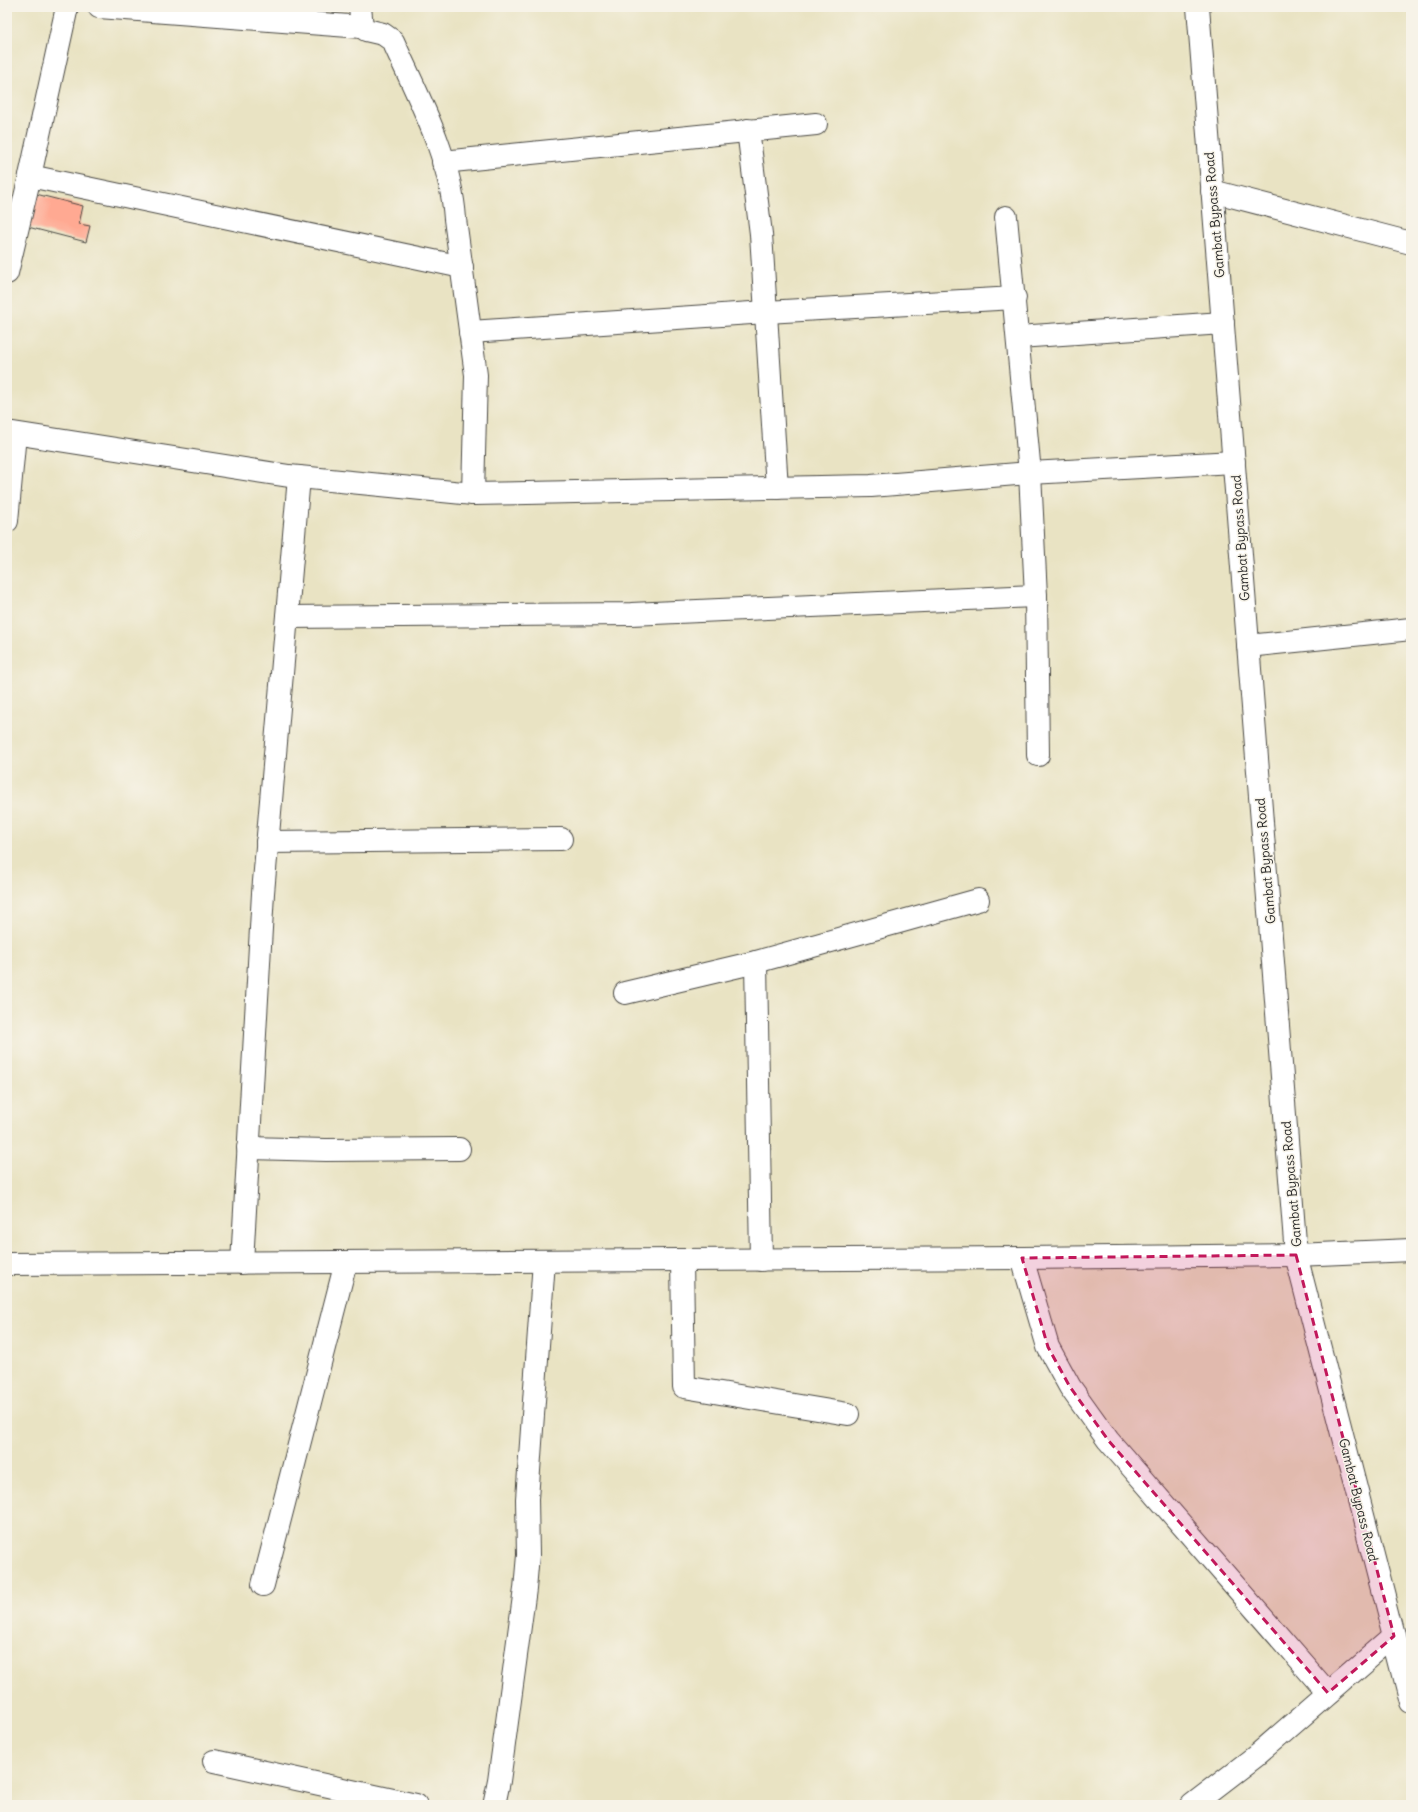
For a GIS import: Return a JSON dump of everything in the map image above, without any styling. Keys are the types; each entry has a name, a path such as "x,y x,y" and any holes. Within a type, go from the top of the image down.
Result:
{"street":[{"path":"7,273 67,7"},
{"path":"99,7 361,17 366,30 383,34 393,41 436,140 453,198 476,375 473,494"},
{"name":"Gambat Bypass Road","path":"1198,7 1296,1255 1394,1636 1408,1678 1411,1702"},
{"path":"443,162 816,124"},
{"path":"748,130 761,234 777,488"},
{"path":"30,176 462,267"},
{"path":"1212,191 1411,243"},
{"path":"1006,217 1015,298 1030,473 1036,596 1038,755"},
{"path":"470,332 766,312 1015,298"},
{"path":"1018,337 1223,323"},
{"path":"7,521 11,433 299,477 473,494 872,486 1030,473 1234,462"},
{"path":"242,1263 263,893 299,477"},
{"path":"287,617 631,614 1036,596"},
{"path":"1248,646 1411,629"},
{"path":"267,842 561,839"},
{"path":"625,993 756,962 978,900"},
{"path":"756,962 761,1260"},
{"path":"248,1148 326,1150 459,1149"},
{"path":"7,1264 1022,1258 1296,1255 1411,1250"},
{"path":"1022,1258 1048,1347 1070,1387 1108,1440 1316,1682 1328,1693"},
{"path":"682,1260 684,1387 848,1414"},
{"path":"494,1805 499,1781 525,1589 528,1555 528,1499 544,1261"},
{"path":"263,1585 346,1262"},
{"path":"1192,1805 1256,1756 1394,1636"},
{"path":"214,1761 400,1803 416,1805"}],"highlighted area":[{"path":"1296,1255 1394,1636 1328,1693 1108,1440 1070,1387 1048,1347 1022,1258"}],"building":[{"path":"32,193 83,206 79,224 90,226 86,242 24,226"}]}
